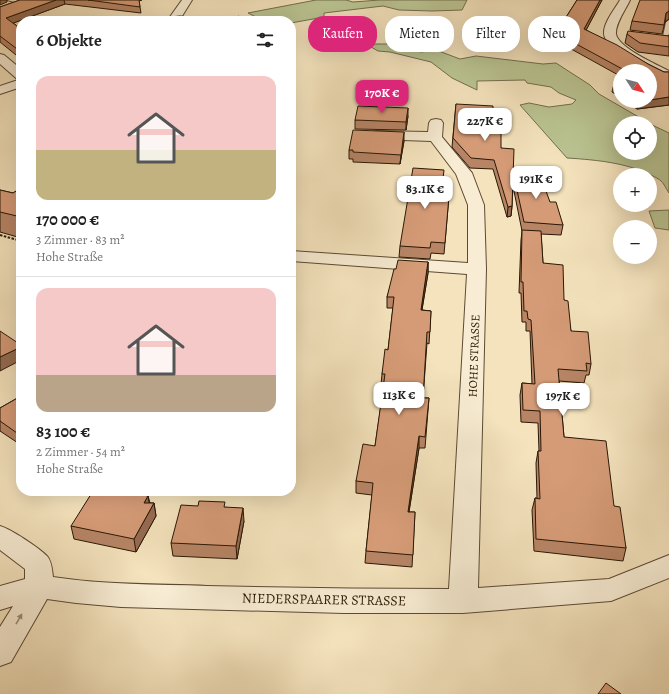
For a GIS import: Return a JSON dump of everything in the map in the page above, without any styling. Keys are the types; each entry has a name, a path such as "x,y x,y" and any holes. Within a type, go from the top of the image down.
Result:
{"street":[{"path":"176,16 187,0"},
{"path":"625,0 609,33 610,39 618,48 669,76"},
{"path":"8,4 24,1"},
{"path":"609,33 625,35"},
{"path":"0,58 16,71"},
{"path":"0,90 16,85"},
{"name":"HOHE STRASSE","path":"362,134 436,130 464,173 476,205 477,269 463,601"},
{"path":"296,256 477,269"},
{"path":"0,653 40,586 38,564 1,540"},
{"name":"NIEDERSPAARER STRASSE","path":"40,586 76,592 121,595 344,601 463,601 611,590 669,566"},
{"path":"0,598 40,586"}],"lane":[{"path":"663,39 669,22"}],"path":[{"path":"0,235 16,240"}],"green space":[{"path":"316,0 346,0 353,2 380,0 467,0 462,10 399,10 383,6 324,13 324,16 308,16 308,20 296,22 296,16 254,16 248,13"},
{"path":"377,44 385,44 385,52 378,51"},
{"path":"390,52 441,52 460,59 476,56 543,64 556,63 590,85 599,94 613,102 613,108 623,108 637,116 613,116 613,160 657,160 657,127 669,133 669,193 664,184 657,178 657,168 632,168 603,161 567,158 520,105 529,103 549,107 572,104 576,100 559,93 551,87 527,83 525,80 477,81 477,90 452,78 431,62"},
{"path":"669,210 669,230 657,228 657,220 652,220 649,212 657,212 657,211"}],"building":[{"path":"20,0 56,0 6,18 16,25 16,48 0,36 0,7"},
{"path":"88,0 139,0 140,7"},
{"path":"577,0 600,0 584,29 617,45 648,64 613,64 580,46 580,16 567,16"},
{"path":"640,0 669,0 669,11 666,13 664,25 632,21"},
{"path":"628,31 669,36 669,47 640,43 627,34"},
{"path":"657,68 664,72 669,72 669,97 657,99"},
{"path":"456,104 493,106 493,124 501,125 501,148 514,149 512,206 508,207 494,160 471,158 453,138"},
{"path":"358,106 408,108 406,122 355,120"},
{"path":"353,130 404,132 401,155 353,152 353,150 349,150"},
{"path":"413,168 444,170 441,196 449,196 445,243 431,242 430,248 400,246"},
{"path":"513,172 539,172 550,202 556,202 563,225 524,222"},
{"path":"0,190 13,193 16,191 16,216 0,212"},
{"path":"522,230 541,231 543,263 563,265 564,300 568,301 571,331 588,332 591,364 586,363 587,371 558,369 564,437 606,441 614,506 620,507 626,548 536,539 535,498 540,499 538,451 541,451 540,411 523,410 522,383 535,384 531,320 528,319 527,311 524,311 523,282 521,282"},
{"path":"398,260 428,262 421,310 431,311 430,332 427,332 423,398 429,398 425,437 419,436 408,512 415,512 413,555 366,551 373,483 356,481 363,444 375,446 385,374 382,374 385,349 388,350 394,297 387,297 394,269 396,269"},
{"path":"0,331 16,342 16,349 0,357"},
{"path":"16,399 16,432 0,421 0,408"},
{"path":"90,496 148,496 144,503 154,503 134,539 71,526"},
{"path":"199,501 225,502 224,507 243,508 236,546 171,543 181,505 198,506"},
{"path":"606,683 621,694 598,694"}]}
